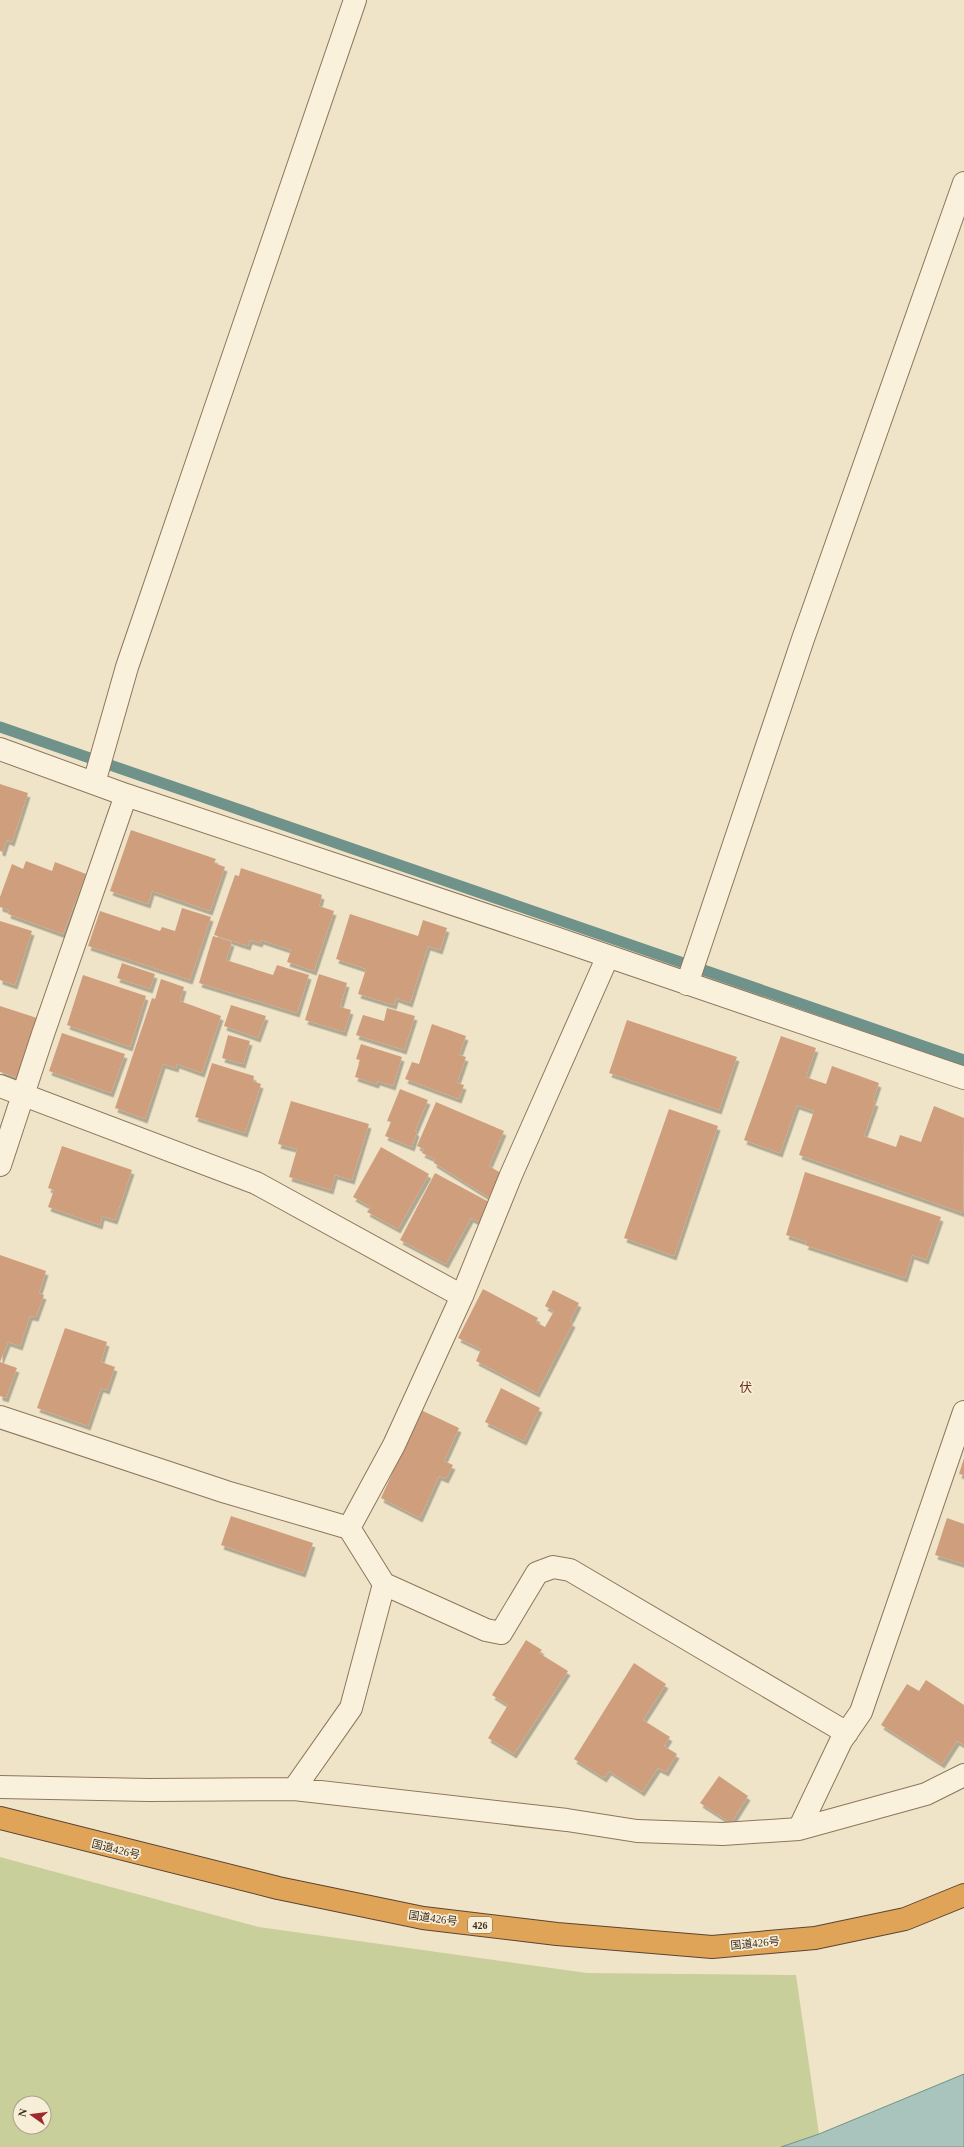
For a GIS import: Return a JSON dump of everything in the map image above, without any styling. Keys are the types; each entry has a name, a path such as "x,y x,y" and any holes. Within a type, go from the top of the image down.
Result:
{"highway":[{"name":"国道426号","path":"0,1818 278,1888 423,1918 557,1934 712,1947 815,1938 905,1919 964,1895"}],"street":[{"path":"94,783 127,667 355,0"},
{"path":"687,984 803,639 964,183"},
{"path":"0,749 126,795 608,956 964,1078"},
{"path":"0,1165 22,1095 126,795"},
{"path":"349,1528 394,1445 462,1296 512,1175 608,956"},
{"path":"0,1086 256,1183 462,1296"},
{"path":"799,1829 847,1732 861,1712 964,1412"},
{"path":"0,1417 226,1492 349,1528 384,1584 486,1630 501,1633 537,1574 554,1567 570,1570 847,1732"},
{"path":"294,1789 351,1708 384,1584"},
{"path":"0,1787 149,1790 294,1789 567,1820 637,1831 723,1834 799,1829 926,1794 964,1775"}],"green space":[{"path":"0,1857 259,1927 587,1973 796,1975 819,2134 781,2147 0,2147"}],"water":[{"path":"964,2074 964,2147 781,2147 819,2134"}],"building":[{"path":"0,784 28,793 12,842 7,840 3,852 0,851"},
{"path":"131,830 216,859 214,863 225,867 210,911 152,891 148,904 110,891"},
{"path":"26,861 52,871 55,862 86,874 63,934 8,914 9,910 0,907 0,897 12,864 23,869"},
{"path":"241,868 322,895 319,906 334,911 314,971 287,962 291,950 261,940 260,943 250,940 248,946 214,935 235,875 239,876"},
{"path":"182,908 211,917 190,980 88,946 100,911 160,931 162,927 175,931"},
{"path":"350,914 418,936 423,920 447,928 440,950 428,946 410,1003 396,998 394,1005 358,994 366,969 336,959"},
{"path":"0,921 32,931 15,985 0,980"},
{"path":"213,936 232,942 226,960 273,975 277,965 309,975 297,1013 199,983"},
{"path":"122,963 155,974 150,989 117,978"},
{"path":"319,974 347,983 340,1007 351,1010 344,1032 305,1020"},
{"path":"83,975 146,996 130,1047 67,1025"},
{"path":"161,979 184,987 180,1001 221,1016 202,1073 177,1064 176,1068 163,1064 145,1119 115,1108 152,998 155,999"},
{"path":"231,1005 266,1016 258,1038 224,1026"},
{"path":"0,1006 37,1018 17,1077 0,1072"},
{"path":"387,1008 415,1016 404,1050 356,1035 363,1015 384,1021"},
{"path":"627,1020 737,1057 719,1110 609,1073"},
{"path":"432,1024 466,1036 459,1055 466,1057 457,1083 464,1085 459,1099 405,1079 412,1062 419,1064"},
{"path":"62,1033 125,1054 111,1093 49,1071"},
{"path":"228,1035 250,1041 243,1064 222,1058"},
{"path":"781,1036 816,1048 806,1077 826,1084 832,1066 879,1083 873,1101 876,1102 864,1136 896,1147 900,1135 921,1142 934,1106 964,1118 963,1213 799,1155 814,1111 797,1105 780,1153 744,1140"},
{"path":"361,1044 402,1057 393,1086 378,1081 376,1084 355,1077 360,1060 356,1059"},
{"path":"212,1063 254,1076 253,1081 261,1084 245,1133 195,1117"},
{"path":"400,1089 428,1100 415,1131 417,1132 412,1147 385,1136 391,1122 387,1121"},
{"path":"291,1101 369,1124 352,1180 335,1175 331,1190 289,1177 297,1149 278,1144"},
{"path":"436,1102 504,1131 489,1166 501,1173 490,1198 434,1163 435,1159 422,1153 424,1149 417,1146"},
{"path":"669,1109 718,1126 674,1256 624,1238"},
{"path":"62,1146 132,1170 115,1220 102,1216 100,1225 48,1207 54,1190 48,1188"},
{"path":"381,1147 429,1174 398,1229 367,1212 371,1207 353,1197"},
{"path":"805,1172 941,1217 926,1260 912,1255 905,1278 805,1245 807,1242 786,1235"},
{"path":"435,1173 489,1202 479,1222 471,1218 446,1264 400,1240"},
{"path":"0,1255 46,1271 39,1293 44,1295 36,1317 30,1316 20,1346 8,1342 0,1362"},
{"path":"483,1289 538,1318 536,1322 545,1327 554,1311 545,1306 553,1290 579,1303 570,1321 573,1323 537,1393 476,1361 481,1349 458,1338"},
{"path":"65,1328 107,1342 101,1362 115,1367 107,1390 101,1388 88,1426 37,1408"},
{"path":"0,1362 17,1368 6,1398 0,1396"},
{"path":"501,1388 540,1408 524,1441 485,1422"},
{"path":"421,1410 459,1428 444,1461 453,1465 446,1479 439,1476 420,1518 381,1498"},
{"path":"964,1458 964,1475 959,1474"},
{"path":"231,1516 313,1543 303,1573 221,1545"},
{"path":"947,1518 964,1524 964,1564 935,1555"},
{"path":"526,1640 542,1650 539,1653 568,1671 514,1754 488,1738 508,1705 492,1695"},
{"path":"634,1663 666,1684 643,1720 670,1737 664,1746 677,1754 666,1772 658,1768 642,1792 609,1771 604,1778 574,1759"},
{"path":"926,1680 964,1705 964,1745 957,1741 942,1764 881,1725 907,1684 919,1691"},
{"path":"719,1776 748,1796 731,1823 700,1803"}],"waterway":[{"path":"0,727 964,1060"}],"district":[{"name":"伏","path":"746,1387"}]}
